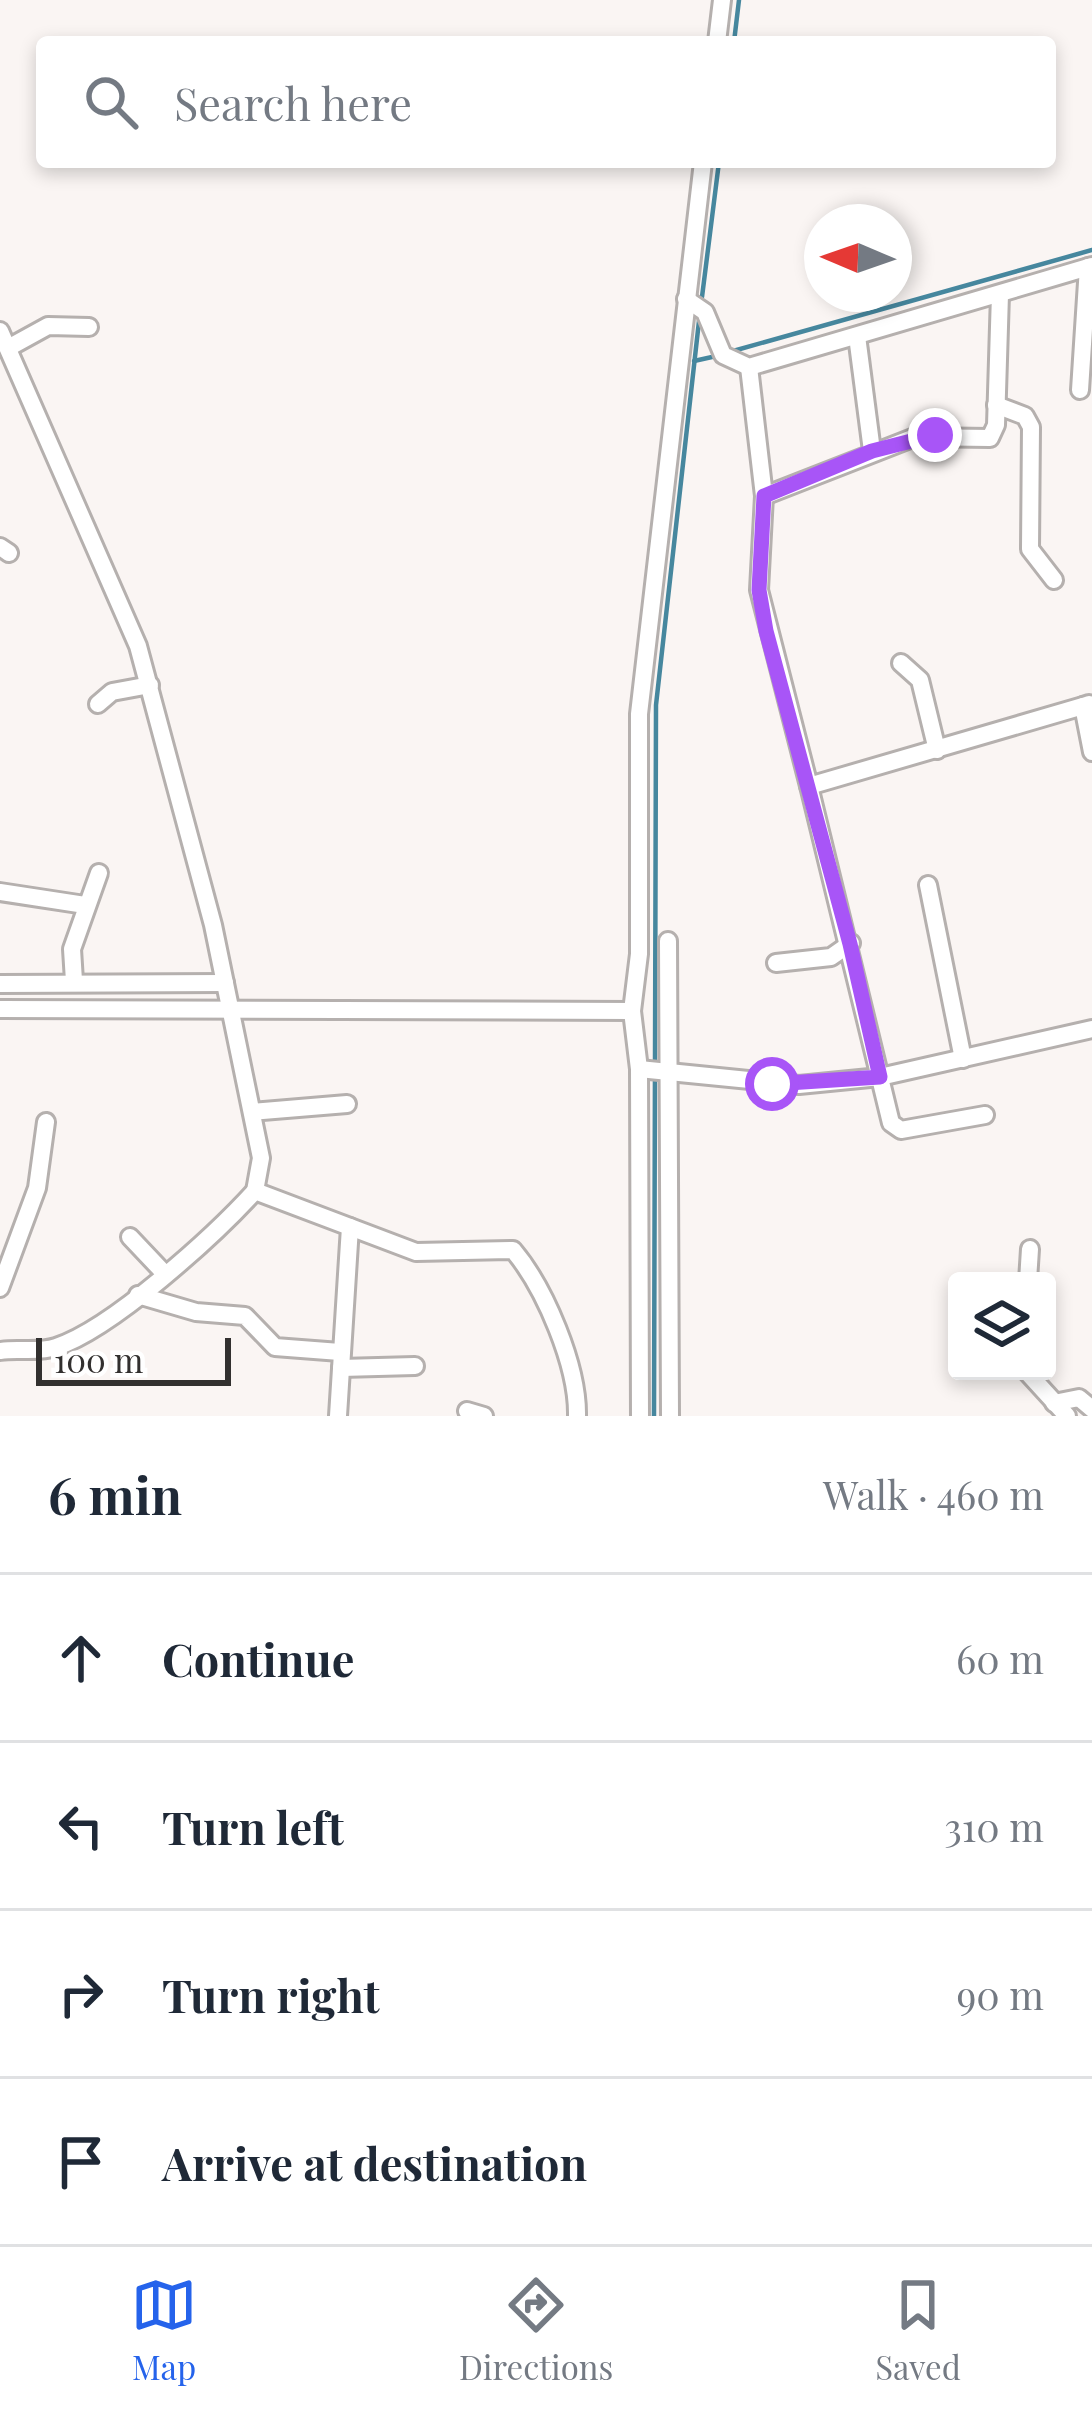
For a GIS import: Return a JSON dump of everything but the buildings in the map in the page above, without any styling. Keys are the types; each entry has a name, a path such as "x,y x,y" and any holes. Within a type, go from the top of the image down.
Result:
{"street":[{"path":"719,36 722,0"},
{"path":"640,1416 640,1069 632,1012 639,954 639,714 702,168"},
{"path":"686,299 705,312 723,355 749,367 1090,267 1080,390"},
{"path":"764,496 872,451 924,436 990,438 996,405 1000,294"},
{"path":"0,1351 55,1347 165,1274 217,1233 255,1191 261,1158 228,996 150,686 122,608 4,352 48,326 89,327"},
{"path":"857,335 872,451"},
{"path":"749,367 764,496 759,590 896,1128 985,1115"},
{"path":"996,405 1025,416 1031,427 1030,549 1054,580"},
{"path":"901,663 920,680 937,750"},
{"path":"98,704 112,692 150,686"},
{"path":"809,786 1088,705 1092,752"},
{"path":"74,982 72,950 99,873"},
{"path":"928,885 963,1059"},
{"path":"0,892 85,905"},
{"path":"668,941 670,1416"},
{"path":"776,963 831,957 850,944"},
{"path":"0,984 74,982 228,996 632,1012"},
{"path":"0,1009 228,996"},
{"path":"640,1069 799,1085 880,1077 1092,1030"},
{"path":"252,1112 347,1103"},
{"path":"0,1288 5,1258 37,1189 46,1122"},
{"path":"255,1191 416,1252 513,1250 562,1342 575,1381 577,1416"},
{"path":"338,1416 350,1227"},
{"path":"130,1237 165,1274"},
{"path":"1029,1272 1030,1249"},
{"path":"137,1294 196,1312 245,1316 275,1347 340,1360 416,1366"},
{"path":"1035,1380 1061,1409 1079,1398 1092,1409"}],"waterway":[{"path":"735,36 739,0"},
{"path":"702,297 718,168"},
{"path":"733,351 1092,250"},
{"path":"654,1416 656,705 699,321"},
{"path":"694,361 712,357"}],"route":[{"path":"772,1084 880,1077 850,944 766,631 759,590 764,496 872,451 935,435"}]}
